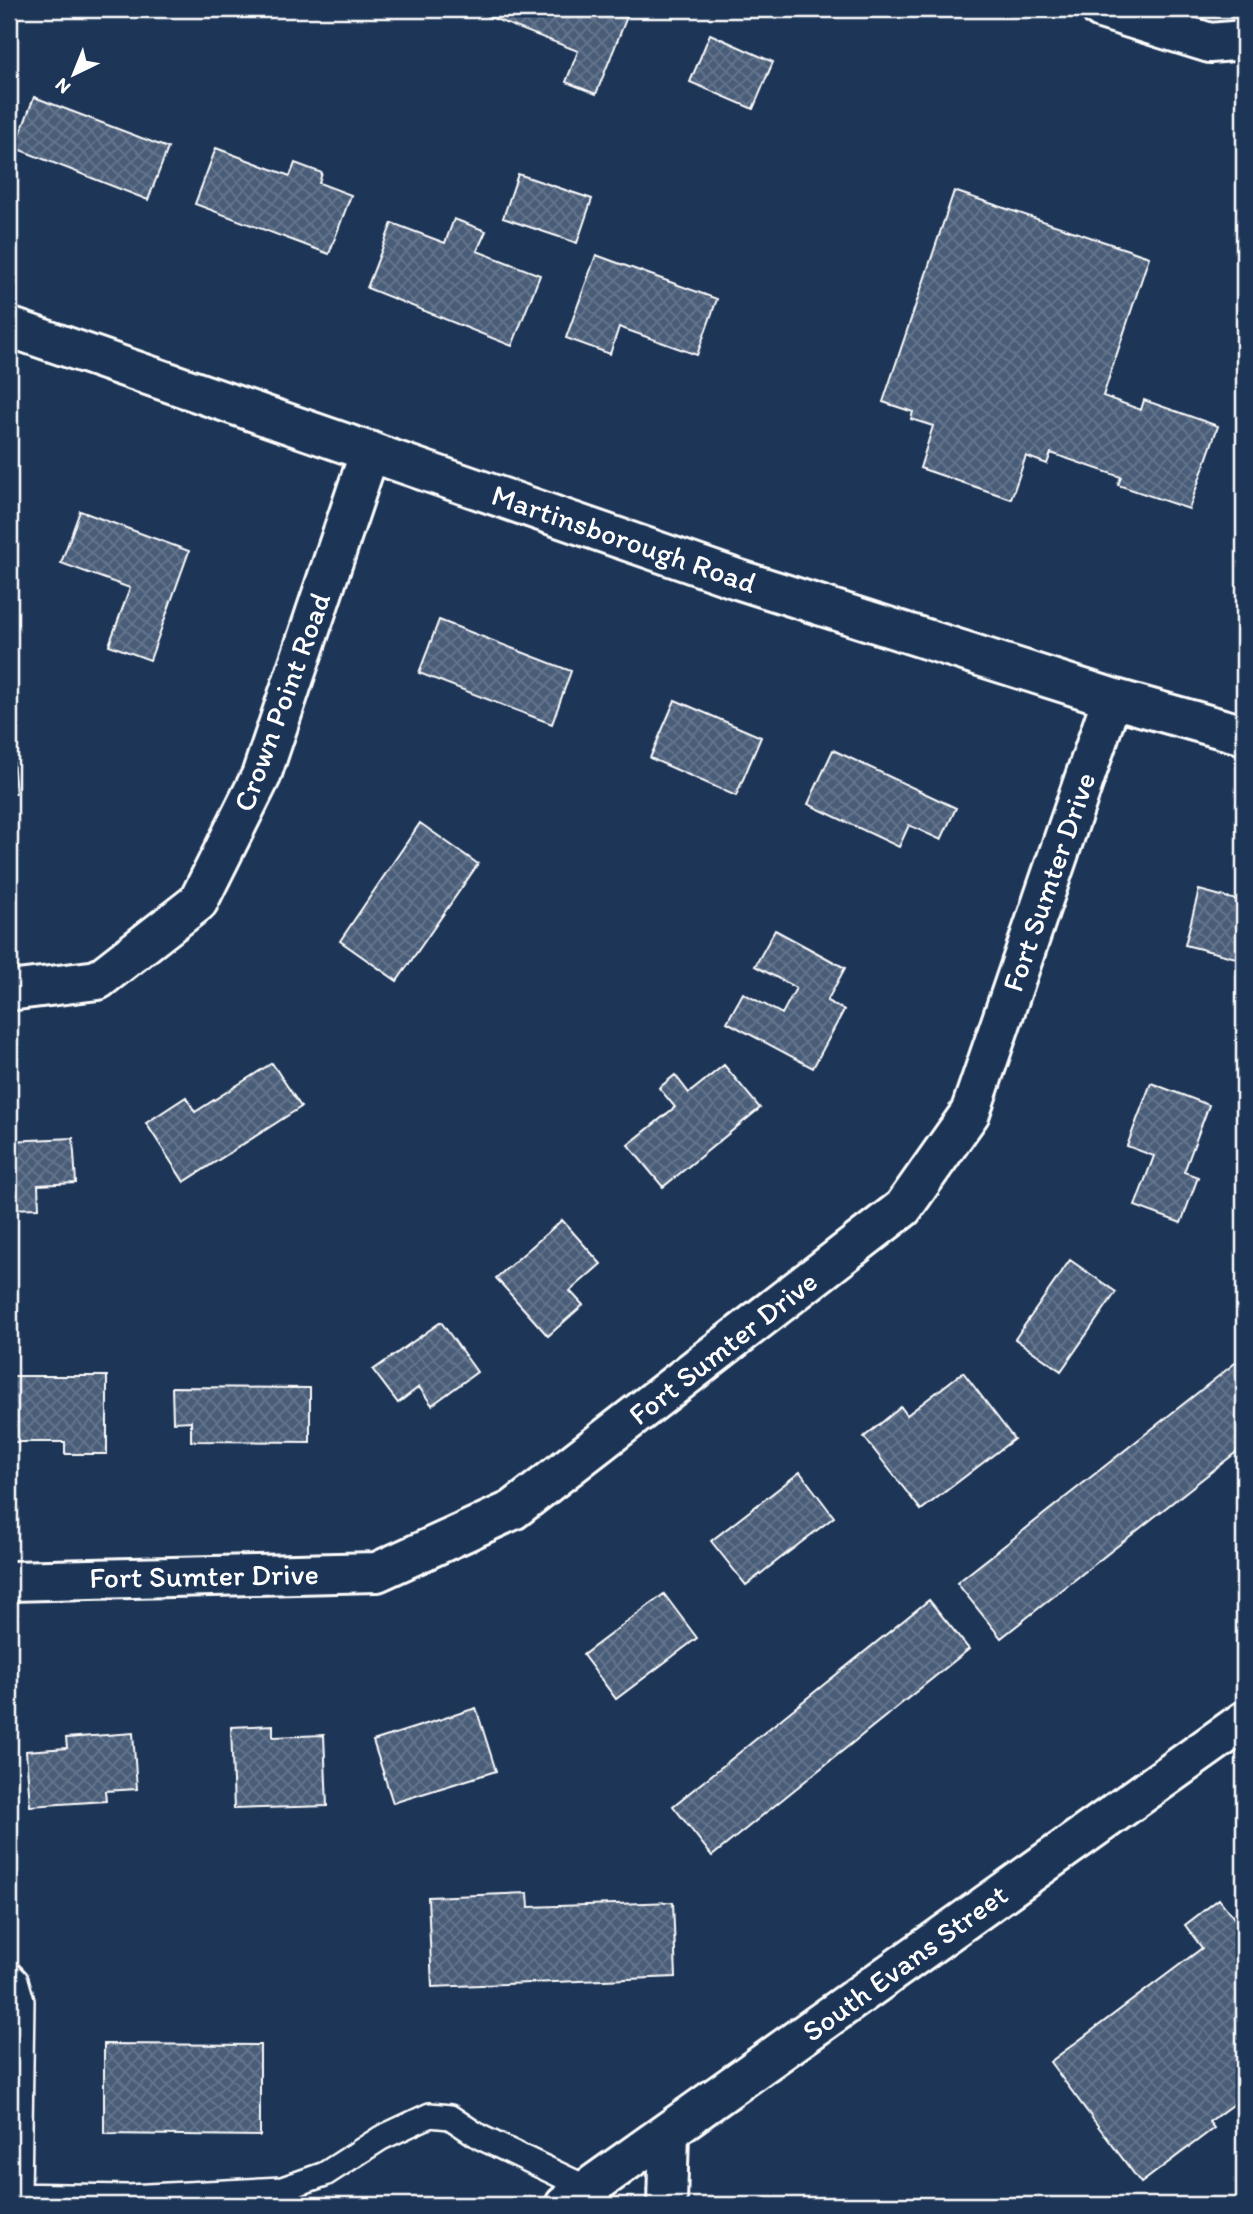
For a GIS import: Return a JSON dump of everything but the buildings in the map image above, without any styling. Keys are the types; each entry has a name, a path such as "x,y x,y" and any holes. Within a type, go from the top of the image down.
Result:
{"main road":[{"path":"1101,9 1210,43 1244,40"},
{"name":"Martinsborough Road","path":"9,327 740,580 1112,698 1244,735"},
{"name":"Crown Point Road","path":"9,991 97,980 198,902 261,776 370,450"},
{"name":"Fort Sumter Drive","path":"9,1581 377,1572 513,1510 903,1208 970,1113 1112,698"},
{"name":"South Evans Street","path":"577,2197 1244,1721"},
{"path":"667,2205 669,2132"}],"lane":[{"path":"9,1973 16,1980 22,2001 14,2194 128,2201 282,2189 325,2174 382,2138 430,2115 450,2117 577,2197"}]}
